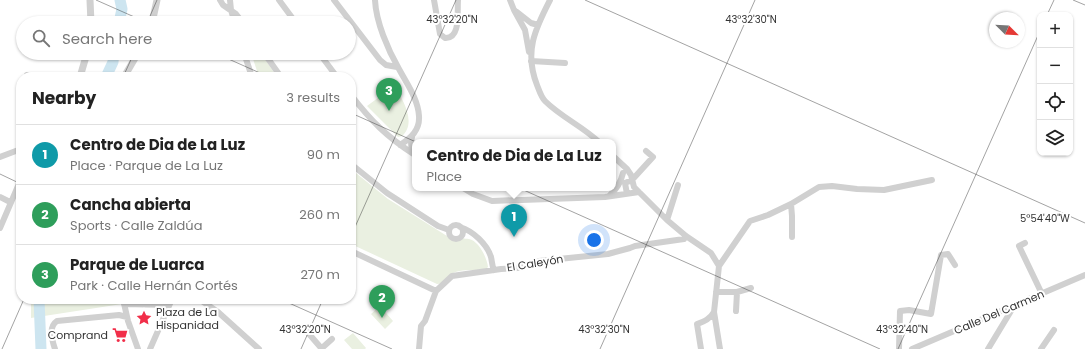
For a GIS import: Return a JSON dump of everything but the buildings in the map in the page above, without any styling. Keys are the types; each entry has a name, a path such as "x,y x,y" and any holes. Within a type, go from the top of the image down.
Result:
{"street":[{"path":"90,0 91,16"},
{"path":"154,16 157,0"},
{"path":"220,0 223,5 238,16"},
{"path":"230,0 233,16"},
{"path":"279,0 291,16"},
{"path":"334,0 346,16"},
{"path":"375,0 375,8 385,39 397,67 416,102 419,117 417,127 412,137 412,146"},
{"path":"434,0 440,34 445,38 450,38 455,34 458,0"},
{"path":"510,0 525,30 532,61"},
{"path":"550,0 532,39 531,66 543,100 564,116 578,124 596,139"},
{"path":"514,10 531,23 538,25"},
{"path":"356,29 380,60 386,65 397,67"},
{"path":"81,72 85,60"},
{"path":"127,72 134,60"},
{"path":"246,60 250,72"},
{"path":"269,60 277,72"},
{"path":"324,60 333,72"},
{"path":"532,61 565,64"},
{"path":"356,101 369,118 400,145 412,153"},
{"path":"400,145 412,137"},
{"path":"0,157 16,150"},
{"path":"625,183 653,157 646,151"},
{"path":"616,159 627,169 632,178 634,187 666,220 711,253 720,266"},
{"path":"616,159 623,173 627,194"},
{"path":"632,178 647,159"},
{"path":"356,168 387,193 438,226 449,230"},
{"path":"616,188 623,173"},
{"path":"720,349 714,312 720,266 750,221 791,204 819,188 832,186 884,190 932,180"},
{"path":"666,220 678,185"},
{"path":"0,228 16,189"},
{"path":"468,191 492,201 608,196 639,192"},
{"path":"608,196 613,191"},
{"path":"0,197 10,202"},
{"path":"791,204 792,236"},
{"path":"449,230 452,226 456,225 466,229 478,239 488,251 494,270"},
{"path":"460,227 462,234"},
{"path":"449,230 449,234 454,238 460,237 462,234 473,235"},
{"name":"El Caleyón","path":"436,291 452,276 518,268 539,261 608,254 635,246 684,239 686,236"},
{"path":"1025,243 1019,246 1042,294"},
{"path":"356,253 436,291 425,321 421,326 419,349"},
{"path":"899,349 900,311 909,310 931,314 941,255 948,254 955,265"},
{"name":"Calle Del Carmen","path":"912,349 1085,275"},
{"path":"716,292 737,292 751,288"},
{"path":"736,311 737,292"},
{"path":"124,304 137,348 150,349 169,304"},
{"path":"206,304 218,312 259,349"},
{"path":"988,349 1014,306"},
{"path":"701,349 697,324 711,318 714,312"},
{"path":"55,349 52,328 53,323 57,321 120,315 127,317"},
{"path":"304,327 322,349 332,339"},
{"path":"1041,349 1054,330"}],"green space":[{"path":"253,60 266,60 274,72 257,72"},
{"path":"394,86 401,97 407,111 408,118 406,131 402,136 398,137 367,106"},
{"path":"356,173 388,199 447,236 473,240 482,250 488,267 485,270 456,272 442,283 437,284 356,246"},
{"path":"31,304 122,304 31,318"},
{"path":"380,306 393,321 385,329 371,314"},
{"path":"353,333 366,348 365,349 352,349 344,340"}],"waterway":[{"path":"120,0 122,9 120,16"},
{"path":"108,72 113,60"},
{"path":"39,304 41,349"}],"place":[{"name":"Parque de Luarca","path":"389,111"},
{"name":"Centro de Dia de La Luz","path":"514,237"},
{"name":"Plaza de La Hispanidad","path":"144,318"},
{"name":"Cancha abierta","path":"382,318"},
{"name":"Comprand","path":"120,335"}]}
